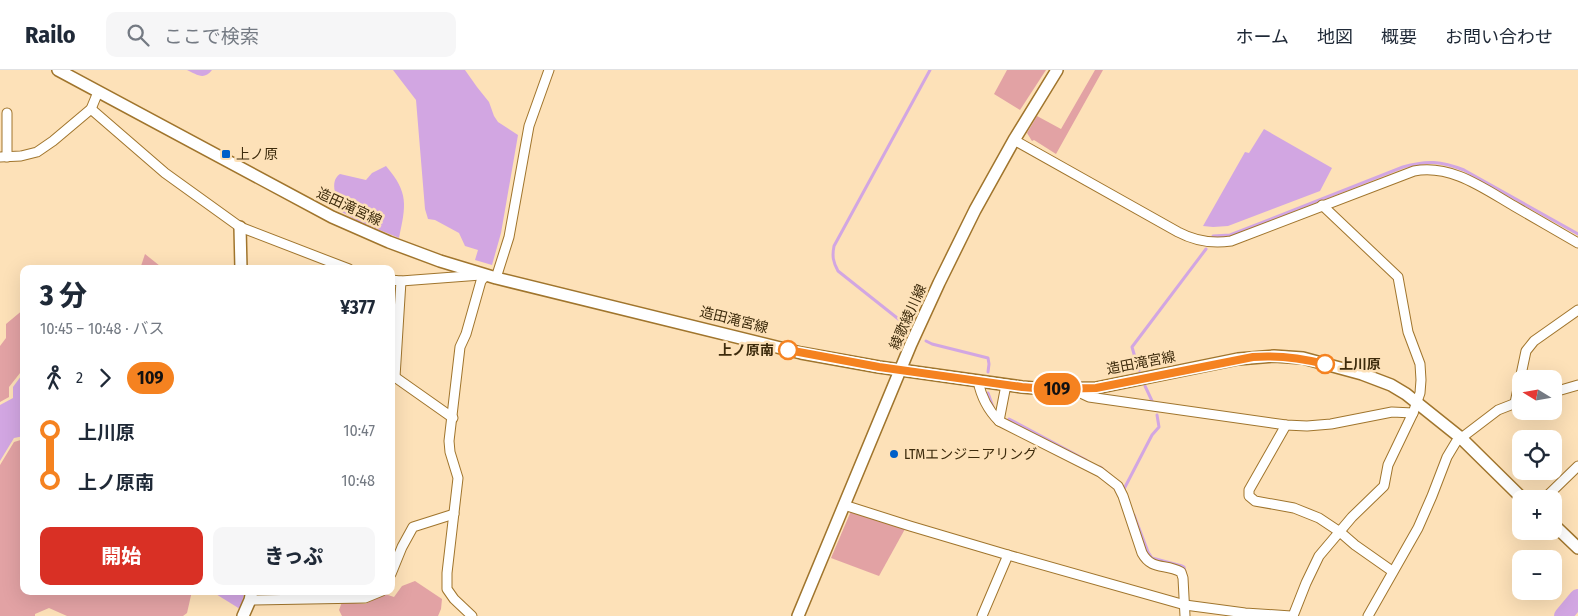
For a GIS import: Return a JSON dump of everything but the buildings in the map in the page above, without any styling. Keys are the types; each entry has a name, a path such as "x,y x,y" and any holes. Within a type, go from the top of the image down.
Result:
{"main road":[{"name":"造田滝宮線","path":"58,70 332,217 431,258 491,276 788,350 901,370 1006,385 1047,389 1096,388 1238,360 1274,356 1302,358 1362,374 1391,385 1417,401 1461,438 1514,490"},
{"name":"綾歌綾川線","path":"798,616 911,344 955,250 1014,140 1057,70"},
{"path":"240,227 241,265"},
{"path":"1562,533 1578,548"},
{"path":"243,616 251,596"}],"street":[{"path":"472,616 454,599 447,589 447,573 458,478 450,452 449,441 460,346 466,334 481,281 491,276 509,237 530,126 549,70"},
{"path":"6,112 3,157 21,156 37,152 53,141 91,109 98,92"},
{"path":"91,109 165,173 240,227 339,265"},
{"path":"1014,140 1189,238 1202,241 1232,242 1414,171 1434,169 1465,178 1578,243"},
{"path":"844,505 1008,555 1185,604 1245,613 1292,616 1319,556 1352,517 1384,486 1388,465 1413,413 1420,393 1421,380 1420,364 1408,332 1398,277 1322,206"},
{"path":"395,280 491,276"},
{"path":"395,352 401,281"},
{"path":"1523,370 1526,351 1534,341 1578,310"},
{"path":"395,377 453,418"},
{"path":"978,381 990,412 999,421 1100,472 1118,486 1146,560 1151,564 1181,572 1185,616"},
{"path":"999,421 1006,385"},
{"path":"1562,390 1578,385"},
{"path":"1072,389 1089,397 1286,425 1331,424 1392,412 1413,413"},
{"path":"1368,616 1418,528 1447,457 1456,442 1498,410 1512,404"},
{"path":"1286,425 1249,490 1249,496 1255,501 1294,508 1319,518 1392,571"},
{"path":"1553,490 1578,466"},
{"path":"395,564 413,527 454,514"},
{"path":"982,616 1008,555"},
{"path":"251,596 365,598 372,595"}],"shaded area":[{"path":"187,70 212,70 203,76"},
{"path":"393,70 465,70 489,102 498,122 518,135 501,233 492,265 475,260 478,250 465,246 459,233 435,220 428,219 425,209 416,100"},
{"path":"1007,70 1046,70 1020,110 994,94"},
{"path":"1095,70 1103,70 1056,154 1034,140 1032,141 1027,133 1037,116 1061,129"},
{"path":"1264,129 1332,168 1320,191 1228,226 1203,226 1245,152 1249,153"},
{"path":"386,166 399,184 404,200 399,238 358,221 340,211 334,186 336,177 340,174 366,180 372,173"},
{"path":"145,254 159,265 141,265"},
{"path":"20,312 20,373 9,387 9,397 0,402 0,346 6,338 6,324"},
{"path":"20,377 20,437 14,438 0,461 0,405 13,398 13,387"},
{"path":"20,440 20,595 191,595 187,613 183,616 67,616 49,608 35,614 35,616 0,616 0,465 14,442"},
{"path":"851,511 905,529 879,576 831,558"},
{"path":"415,581 442,599 438,616 342,616 339,610 342,602 365,604 383,595 394,597 402,586"},
{"path":"217,595 244,595 240,609"}],"waterway":[{"path":"911,329 838,271 833,253 834,246 930,70"},
{"path":"1213,236 1230,235 1403,167 1427,162 1441,163 1464,170 1578,234"},
{"path":"1139,371 1132,347 1206,249"},
{"path":"926,341 988,358 988,372"},
{"path":"1145,386 1153,403"},
{"path":"988,393 994,410"},
{"path":"1124,489 1152,435 1159,427 1157,415"},
{"path":"1009,419 1086,460"},
{"path":"1100,467 1120,484"},
{"path":"1134,515 1152,558 1182,566 1185,573"},
{"path":"1563,616 1578,598"}],"bus line":[{"name":"109","path":"788,350 879,367 1047,389 1096,388 1253,357 1302,358 1325,364"}],"place":[{"name":"上ノ原","path":"226,154"},
{"name":"上ノ原南","path":"788,350"},
{"name":"上川原","path":"1325,364"},
{"name":"LTMエンジニアリング","path":"894,454"}]}
